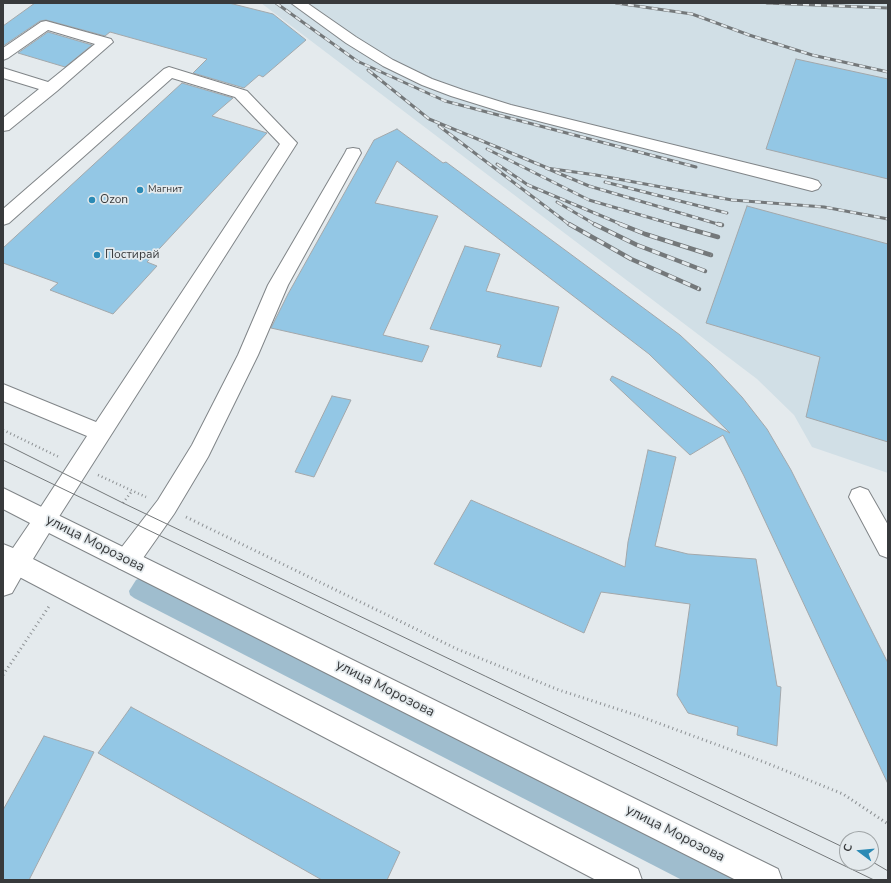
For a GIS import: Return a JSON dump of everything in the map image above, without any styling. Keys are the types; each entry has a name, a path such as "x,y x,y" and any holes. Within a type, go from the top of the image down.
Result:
{"main road":[{"path":"298,3 351,40 388,63 426,82 457,93 505,108 812,185"},
{"path":"3,56 46,25 106,42 3,126"},
{"path":"3,219 168,72 241,94 289,143 81,466 45,519 10,559 3,585"},
{"path":"3,73 51,88"},
{"path":"127,560 166,507 200,451 245,362 278,285 353,152"},
{"path":"3,392 101,433"},
{"path":"860,496 888,546"},
{"name":"улица Морозова","path":"3,498 767,880"},
{"path":"10,559 627,880"}],"path":[{"path":"3,430 166,507 457,649 559,690 639,716 764,762 843,794 888,824"},
{"path":"123,503 132,491"},
{"path":"3,676 63,587"}],"shaded area":[{"path":"261,3 888,3 888,473 812,447 794,415 757,379"},
{"path":"140,578 745,880 682,880 134,598 130,595 129,591 136,580"}],"building":[{"path":"35,3 229,3 273,14 306,40 263,77 259,75 244,88 193,73 207,59 110,32 105,36 46,20 40,21 3,46 3,26"},
{"path":"48,32 92,45 65,67 18,53"},
{"path":"796,59 888,79 888,179 766,149"},
{"name":"Магнит","path":"182,83 233,98 212,116 267,133 147,262 157,266 113,314 50,290 58,283 3,263 3,248"},
{"path":"397,129 443,163 446,162 680,335 711,364 742,397 767,429 791,470 888,663 888,784 744,476 723,435 690,455 610,380 612,376 730,433 649,354 397,161 375,203 438,216 383,335 429,346 422,362 271,328 288,294 374,140"},
{"path":"747,206 888,244 888,442 806,417 820,357 706,323"},
{"path":"465,246 500,254 486,291 559,307 541,367 497,357 501,345 430,329"},
{"path":"332,396 351,400 314,477 295,472"},
{"path":"648,450 676,457 655,546 688,554 756,559 777,686 781,687 777,746 737,735 738,727 688,713 677,695 690,604 601,592 584,633 434,564 471,500 625,567 628,542"},
{"path":"131,707 400,852 387,880 322,880 98,753"},
{"path":"44,736 94,752 29,880 3,880 3,810"}],"tram line":[{"path":"3,443 123,503 839,845"},
{"path":"3,460 874,880"},
{"path":"879,866 888,871"}],"railway":[{"path":"276,3 357,61 445,101 696,167"},
{"path":"616,3 692,14 749,35 812,55 888,72"},
{"path":"767,3 888,8"},
{"path":"368,70 429,119 548,168"},
{"path":"439,126 570,225"},
{"path":"487,149 589,200 675,225"},
{"path":"497,164 528,185 623,225"},
{"path":"548,168 546,168 589,186 721,225"},
{"path":"548,168 596,175 732,200 824,207 888,219"},
{"path":"605,182 727,213"},
{"path":"557,202 596,225"},
{"path":"569,224 631,259 699,289"},
{"path":"620,224 645,234 711,255"},
{"path":"672,224 718,237"},
{"path":"718,224 722,225"},
{"path":"596,225 637,245 705,271"}],"place":[{"name":"Магнит","path":"140,190"},
{"name":"Ozon","path":"92,200"},
{"name":"Постирай","path":"97,255"}]}
